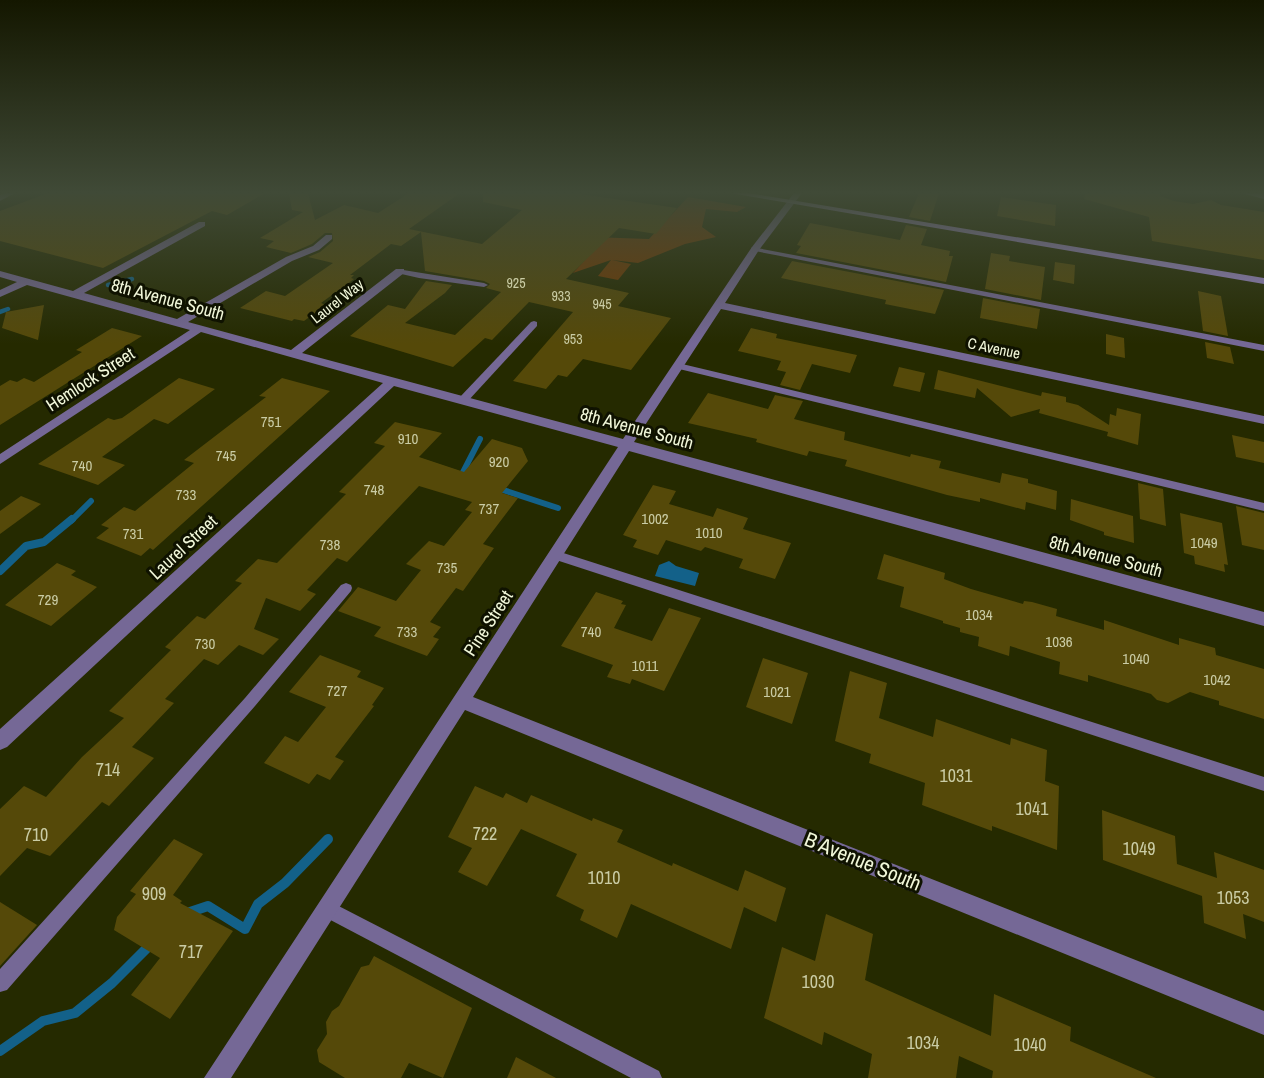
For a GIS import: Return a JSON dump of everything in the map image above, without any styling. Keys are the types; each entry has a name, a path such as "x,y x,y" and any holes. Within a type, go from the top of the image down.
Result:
{"main road":[{"path":"1051,243 1264,281"}],"street":[{"path":"75,294 167,243"},
{"path":"179,322 289,259 316,248 322,243"},
{"name":"Pine Street","path":"226,1074 327,909 554,555 760,243"},
{"name":"Laurel Way","path":"293,354 400,271"},
{"name":"8th Avenue South","path":"0,274 1264,619"},
{"path":"0,294 26,281"},
{"name":"C Avenue","path":"719,305 1264,420"},
{"name":"Hemlock Street","path":"0,460 200,328"},
{"name":"Laurel Street","path":"0,741 392,381"},
{"name":"B Avenue South","path":"461,700 1264,1023"}],"lane":[{"path":"756,249 1264,348"},
{"path":"400,271 419,276 484,285"},
{"path":"463,400 534,324"},
{"path":"678,366 1264,507"},
{"path":"554,555 1264,784"},
{"path":"0,983 250,702 346,588"},
{"path":"327,909 652,1078"}],"shaded area":[{"path":"596,243 688,243 638,263 612,260 631,264 618,280 598,276 611,260 573,273 598,246"}],"water":[{"path":"669,561 676,566 699,573 695,586 655,576 659,565"}],"building":[{"path":"9,243 150,243 103,268"},
{"path":"271,243 313,243 291,253 266,247"},
{"path":"330,243 405,243 401,246 391,244 350,275 354,275 351,278 354,279 321,303 326,305 304,321 294,319 292,321 240,308 266,291 285,296 333,263 308,257 320,252"},
{"path":"422,243 603,243 566,279 629,293 618,306 671,318 631,370 583,359 567,377 558,375 546,389 513,381 573,312 529,302 492,340 485,338 453,367 350,336 388,305 405,309 426,281 452,285 445,293 405,323 455,335 501,292 486,288 490,284 484,281 425,271"},
{"path":"922,243 921,245 950,251 949,256 953,256 946,282 796,253 801,246 797,245"},
{"path":"1166,243 1264,243 1264,260"},
{"path":"991,253 1010,256 1009,261 1045,267 1041,300 985,289"},
{"path":"792,261 944,290 935,314 885,304 886,300 781,278"},
{"path":"1055,262 1075,265 1074,284 1053,280"},
{"path":"1198,291 1221,296 1228,336 1203,331"},
{"path":"983,298 1040,309 1037,329 980,318"},
{"path":"44,305 38,340 2,328 6,312"},
{"path":"112,328 142,336 0,425 0,386 10,380 17,382 24,378 34,382 82,352 76,350"},
{"path":"751,328 777,334 776,338 857,355 850,373 812,364 800,390 780,385 786,372 777,370 781,361 738,351"},
{"path":"1106,334 1124,338 1125,358 1106,354"},
{"path":"1205,342 1230,347 1234,364 1207,358"},
{"path":"899,367 925,373 920,392 893,386"},
{"path":"938,370 1041,396 1042,392 1066,397 1066,402 1078,405 1109,425 1110,414 1116,416 1117,408 1141,414 1138,445 1107,436 1108,432 1039,413 1040,409 1011,417 977,388 975,398 934,389"},
{"path":"179,378 215,389 168,424 154,419 102,457 125,465 98,485 38,464 108,418 114,420 122,418"},
{"path":"282,378 330,391 153,550 150,548 141,556 96,538 109,528 101,525 124,507 135,511 194,463 184,460 266,397 259,396"},
{"path":"708,393 768,409 775,395 803,401 794,419 845,432 844,440 910,457 911,454 941,461 939,468 1000,483 1002,473 1028,479 1028,483 1057,491 1056,510 1026,502 1025,510 980,498 980,502 947,495 845,466 847,460 809,451 807,456 756,442 757,439 688,423"},
{"path":"395,422 442,433 419,457 464,472 492,439 522,448 528,461 502,493 518,498 483,544 494,548 463,591 456,588 430,622 441,627 433,637 439,639 427,656 374,636 381,627 338,611 358,587 396,601 421,570 406,564 429,541 444,546 472,512 465,510 472,502 419,486 347,562 337,558 307,590 316,594 300,611 266,598 254,629 279,639 263,655 239,645 218,665 204,659 165,699 174,703 132,747 154,758 109,806 102,802 50,856 27,848 0,876 0,809 24,786 46,797 82,757 124,718 109,711 171,650 165,647 197,616 205,619 242,583 235,581 258,559 277,563 346,494 339,492 385,446 374,443"},
{"path":"1232,435 1264,442 1264,463 1236,457"},
{"path":"1138,483 1163,489 1166,526 1140,519"},
{"path":"653,485 676,491 669,504 713,517 717,508 748,518 743,529 791,543 775,579 739,568 743,559 705,547 701,551 666,540 658,555 633,547 637,540 623,535"},
{"path":"21,496 41,504 0,534 0,511"},
{"path":"1071,499 1133,516 1134,543 1104,535 1104,532 1070,520"},
{"path":"1236,506 1264,513 1264,550 1242,545"},
{"path":"1180,513 1222,523 1228,565 1224,564 1225,572 1195,564 1194,556 1184,553"},
{"path":"884,554 945,573 944,579 971,589 1023,604 1024,601 1032,602 1057,609 1056,616 1104,630 1104,620 1179,645 1179,638 1215,648 1216,655 1264,669 1264,719 1219,705 1219,701 1190,692 1168,703 1157,700 1151,694 1088,675 1088,682 1059,674 1060,662 1010,646 1009,656 978,646 979,637 960,632 960,628 943,623 943,621 900,607 904,587 877,579"},
{"path":"57,563 76,571 71,575 97,587 51,626 5,605"},
{"path":"596,592 623,601 621,604 626,605 614,628 652,641 669,608 701,618 664,691 632,679 630,684 607,677 613,665 561,646"},
{"path":"320,655 361,671 357,677 384,688 372,705 374,706 335,757 344,761 330,780 317,774 309,784 264,763 285,736 298,742 326,707 289,692"},
{"path":"763,658 808,673 792,724 746,707"},
{"path":"850,671 887,683 879,718 933,737 936,719 1010,745 1011,738 1047,750 1045,781 1059,786 1057,850 992,826 992,831 922,805 925,783 869,763 871,754 835,741"},
{"path":"475,786 503,798 506,793 527,803 531,795 592,821 593,818 623,830 617,842 738,891 745,870 786,888 776,922 744,907 731,949 631,904 617,938 580,920 584,910 556,896 577,854 521,829 487,886 458,872 472,848 448,837"},
{"path":"1102,810 1175,836 1177,864 1217,878 1214,852 1264,870 1264,922 1243,914 1246,939 1204,923 1202,896 1103,860"},
{"path":"174,839 203,854 173,895 182,901 180,903 233,931 170,1019 131,995 160,958 114,930 117,917 136,894 130,891"},
{"path":"0,902 37,925 0,966"},
{"path":"826,914 873,934 865,980 991,1036 994,994 1071,1027 1070,1041 1156,1078 992,1078 993,1071 959,1056 956,1078 868,1078 872,1054 824,1032 822,1045 764,1018 782,947 815,961"},
{"path":"374,956 472,1008 443,1078 409,1063 401,1078 345,1078 319,1062 317,1050 327,1034 326,1022 332,1011 339,1006 361,967 369,965"},
{"path":"516,1057 556,1078 507,1078"}],"waterway":[{"path":"108,285 132,279"},
{"path":"0,312 8,309"},
{"path":"467,476 462,474 480,439"},
{"path":"497,488 558,508"},
{"path":"71,521 91,501"},
{"path":"0,571 26,546 44,542 72,519"},
{"path":"187,913 208,906 245,929 258,904 285,883 328,839"},
{"path":"0,1051 43,1021 75,1013 112,983 152,943"}]}
